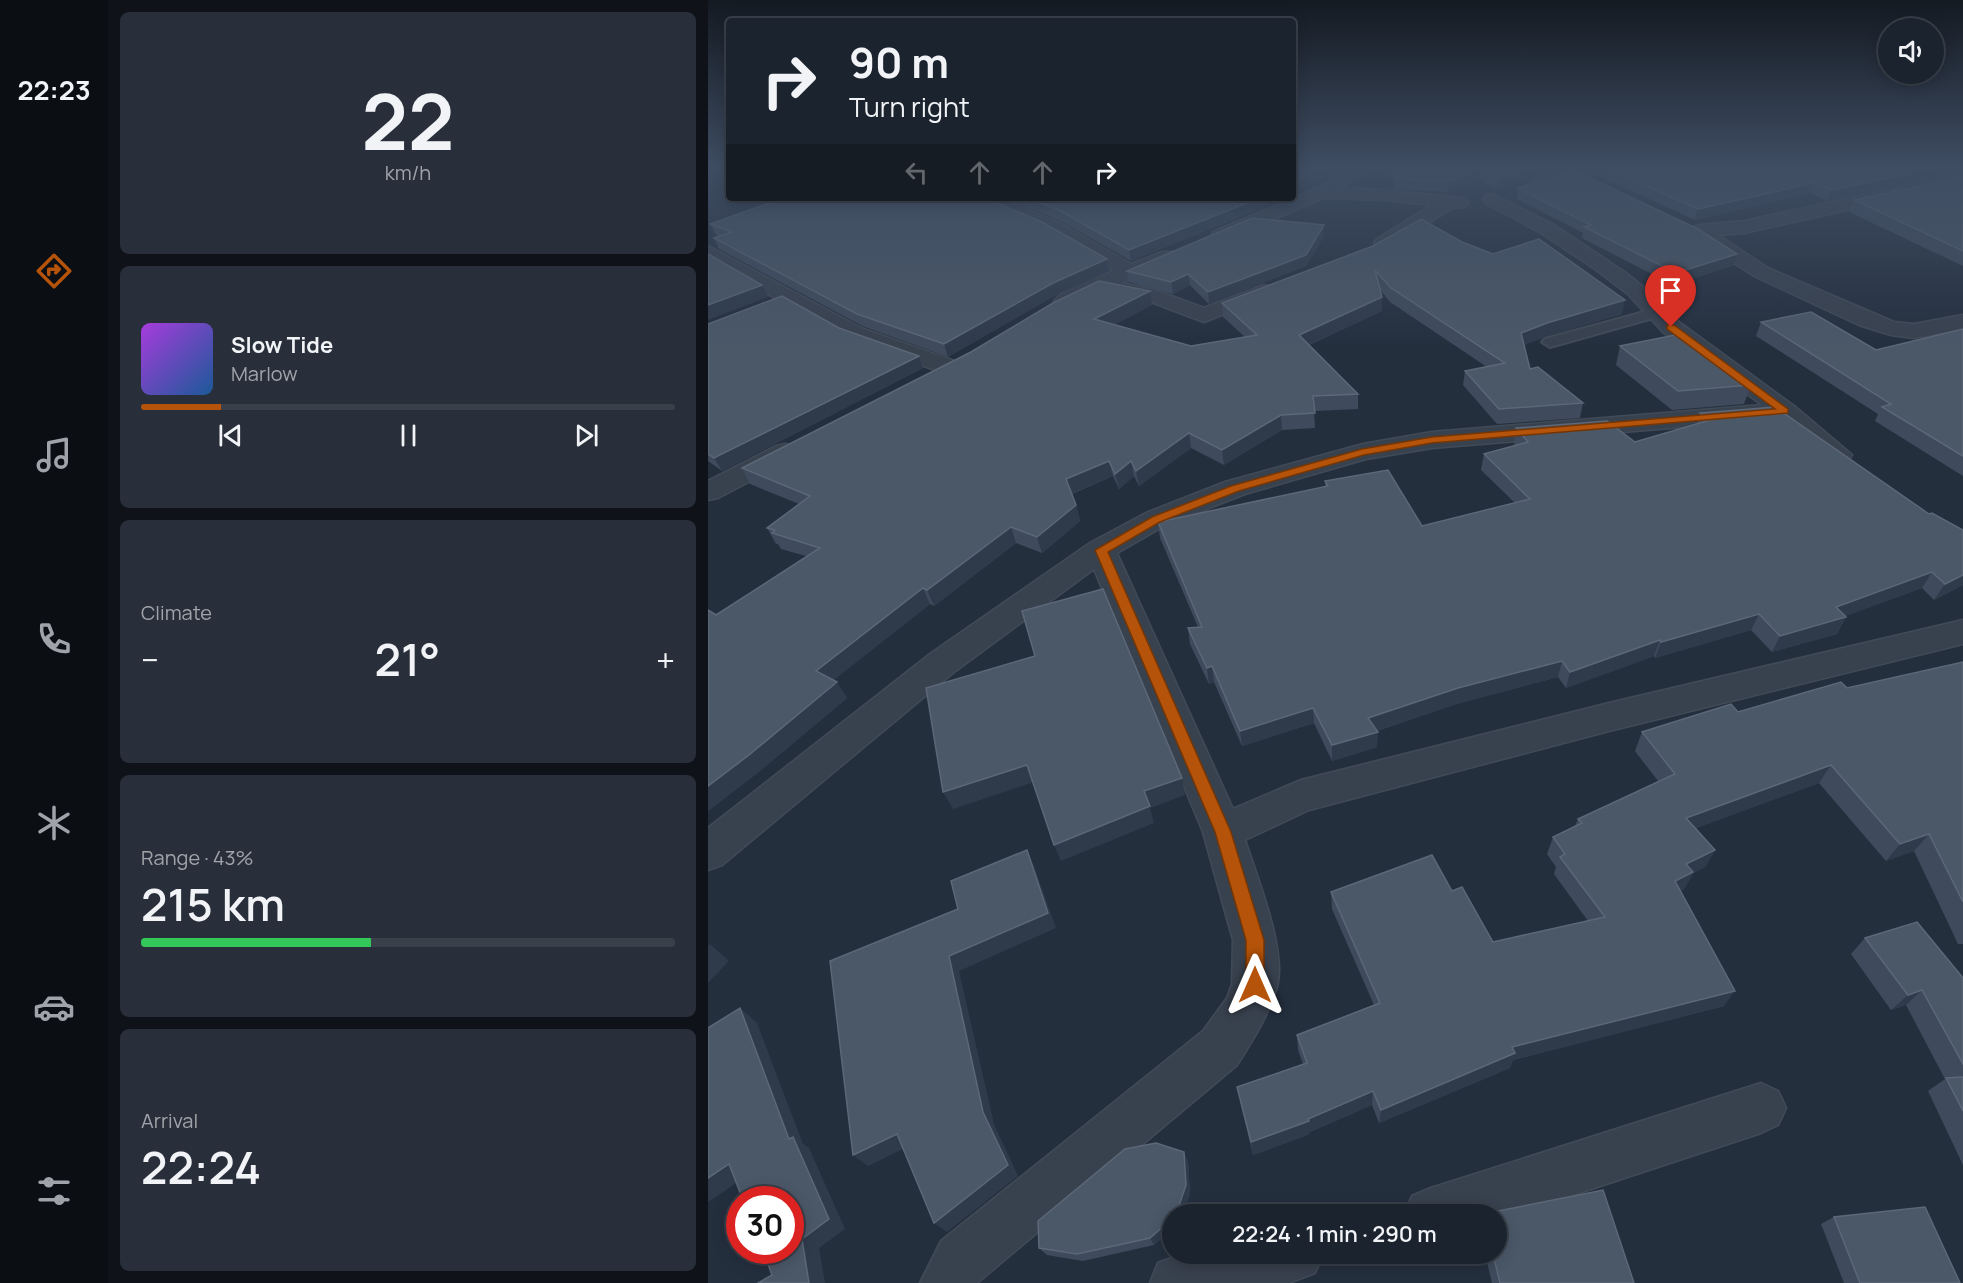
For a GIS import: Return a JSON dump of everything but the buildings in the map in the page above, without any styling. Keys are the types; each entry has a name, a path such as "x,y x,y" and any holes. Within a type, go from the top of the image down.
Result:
{"street":[{"path":"1054,228 1130,272"},
{"path":"1049,311 1078,293 1237,228"},
{"path":"1365,253 1410,228"},
{"path":"1541,228 1579,250 1638,292 1655,313 1785,411 1862,474"},
{"path":"1691,228 1761,272 1866,320 1891,328 1914,331 1963,322"},
{"path":"1700,232 1736,228"},
{"path":"708,252 778,302 853,333 950,367"},
{"path":"1099,285 1148,294 1204,316 1285,283"},
{"path":"928,378 971,358"},
{"path":"708,852 942,663 1101,550 1156,519 1235,488 1362,452 1432,440 1785,411"},
{"path":"708,492 800,443"},
{"path":"948,1283 960,1260 1220,1048 1243,1014 1255,985 1255,940 1223,832 1101,550"},
{"path":"1223,832 1301,796 1609,717 1963,632"},
{"path":"1465,1204 1761,1108"},
{"path":"1178,1283 1255,1264"}],"lane":[{"path":"1550,342 1655,313"}],"route":[{"path":"1255,985 1255,940 1223,832 1101,550 1156,519 1235,488 1362,452 1432,440 1710,419 1785,411 1671,327"}]}
